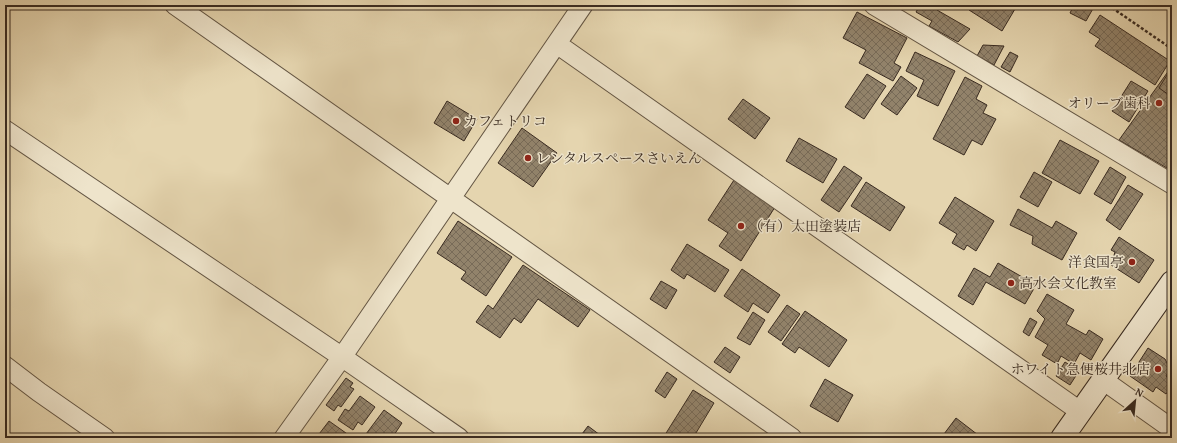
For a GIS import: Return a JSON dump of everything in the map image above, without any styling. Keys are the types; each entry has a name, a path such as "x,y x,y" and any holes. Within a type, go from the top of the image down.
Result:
{"street":[{"path":"175,5 792,438"},
{"path":"284,438 342,357 583,5"},
{"path":"874,5 1172,184"},
{"path":"557,44 1081,412"},
{"path":"5,130 342,357 459,438"},
{"path":"1062,438 1172,282"},
{"path":"5,366 39,392 105,438"},
{"path":"1103,380 1172,429"}],"path":[{"path":"1108,5 1172,50"}],"building":[{"path":"920,5 940,5 937,10 970,29 958,42 929,26 932,21 916,12"},
{"path":"972,5 1009,5 1015,9 1002,31 969,10"},
{"path":"1074,5 1095,5 1086,21 1070,13"},
{"path":"857,12 907,38 894,63 901,67 893,81 859,63 866,50 843,38"},
{"path":"1100,15 1170,61 1155,85 1095,46 1100,39 1089,32"},
{"path":"983,45 1004,46 994,65 977,56"},
{"path":"915,52 955,71 938,106 917,96 924,80 906,71"},
{"path":"1010,52 1018,56 1010,72 1001,67"},
{"name":"オリーブ歯科","path":"1172,66 1172,171 1119,140"},
{"path":"1172,67 1172,97 1159,88"},
{"path":"867,74 886,86 864,119 845,107"},
{"path":"901,76 917,88 897,115 881,104"},
{"path":"965,77 982,86 976,99 987,105 983,113 996,119 982,145 972,140 964,155 933,139"},
{"path":"1131,81 1148,91 1129,122 1112,111"},
{"path":"743,99 770,118 755,139 728,119"},
{"name":"カフェトリコ","path":"447,101 477,119 464,141 434,123"},
{"name":"レンタルスペースさいえん","path":"522,128 557,153 533,187 498,163"},
{"path":"799,138 837,159 823,183 786,161"},
{"path":"1060,140 1099,161 1080,194 1042,173"},
{"path":"844,166 862,178 839,212 821,200"},
{"path":"1110,167 1126,177 1111,204 1094,194"},
{"path":"1034,172 1052,182 1038,207 1020,197"},
{"name":"（有）太田塗装店","path":"734,180 775,207 741,261 719,246 728,233 708,220"},
{"path":"866,182 905,207 890,231 851,206"},
{"path":"1128,185 1143,194 1120,230 1106,220"},
{"path":"955,197 994,221 976,251 967,245 964,250 952,243 957,234 939,223"},
{"path":"1018,209 1052,228 1056,221 1077,233 1062,260 1032,244 1033,236 1010,225"},
{"path":"458,221 512,257 486,296 461,279 466,272 437,253"},
{"name":"洋食国亭","path":"1119,237 1154,260 1139,283 1111,265 1115,252 1111,250"},
{"path":"687,244 729,270 715,292 687,274 684,279 671,270"},
{"name":"高水会文化教室","path":"998,263 1036,285 1025,304 986,282 973,305 958,296 974,268 990,277"},
{"path":"523,265 590,310 578,327 538,299 521,323 514,318 500,338 476,322 488,305 493,309"},
{"path":"742,269 780,295 768,313 753,303 748,312 724,296"},
{"path":"661,281 677,290 666,309 650,299"},
{"path":"1047,294 1074,310 1066,324 1086,335 1089,330 1103,339 1091,360 1080,353 1074,364 1061,356 1057,364 1042,355 1048,345 1035,337 1045,319 1037,311"},
{"path":"787,305 800,314 781,341 768,332"},
{"path":"805,311 847,340 829,367 799,347 795,353 782,344"},
{"path":"753,312 765,320 750,345 737,338"},
{"path":"1030,318 1037,322 1029,336 1023,332"},
{"path":"725,347 740,357 730,373 714,362"},
{"path":"1148,348 1165,359 1170,369 1166,376 1172,381 1172,386 1166,394 1156,387 1153,392 1130,376"},
{"path":"1065,362 1079,371 1070,385 1056,376"},
{"path":"667,372 677,379 665,398 655,391"},
{"path":"346,378 353,383 350,387 354,389 341,407 338,405 334,411 326,405"},
{"path":"825,379 853,395 838,422 810,406"},
{"path":"693,390 714,403 693,438 663,438"},
{"path":"360,396 375,407 362,425 358,422 353,430 338,420 345,409 349,411"},
{"path":"384,410 402,423 392,438 371,438 366,434"},
{"path":"956,418 982,438 941,438"},
{"path":"329,421 353,438 316,438"},
{"path":"588,426 604,438 579,438"}],"place":[{"name":"オリーブ歯科","path":"1159,103"},
{"name":"カフェトリコ","path":"456,121"},
{"name":"レンタルスペースさいえん","path":"528,158"},
{"name":"（有）太田塗装店","path":"741,226"},
{"name":"洋食国亭","path":"1132,262"},
{"name":"高水会文化教室","path":"1011,283"},
{"name":"ホワイト急便桜井北店","path":"1158,369"}]}
